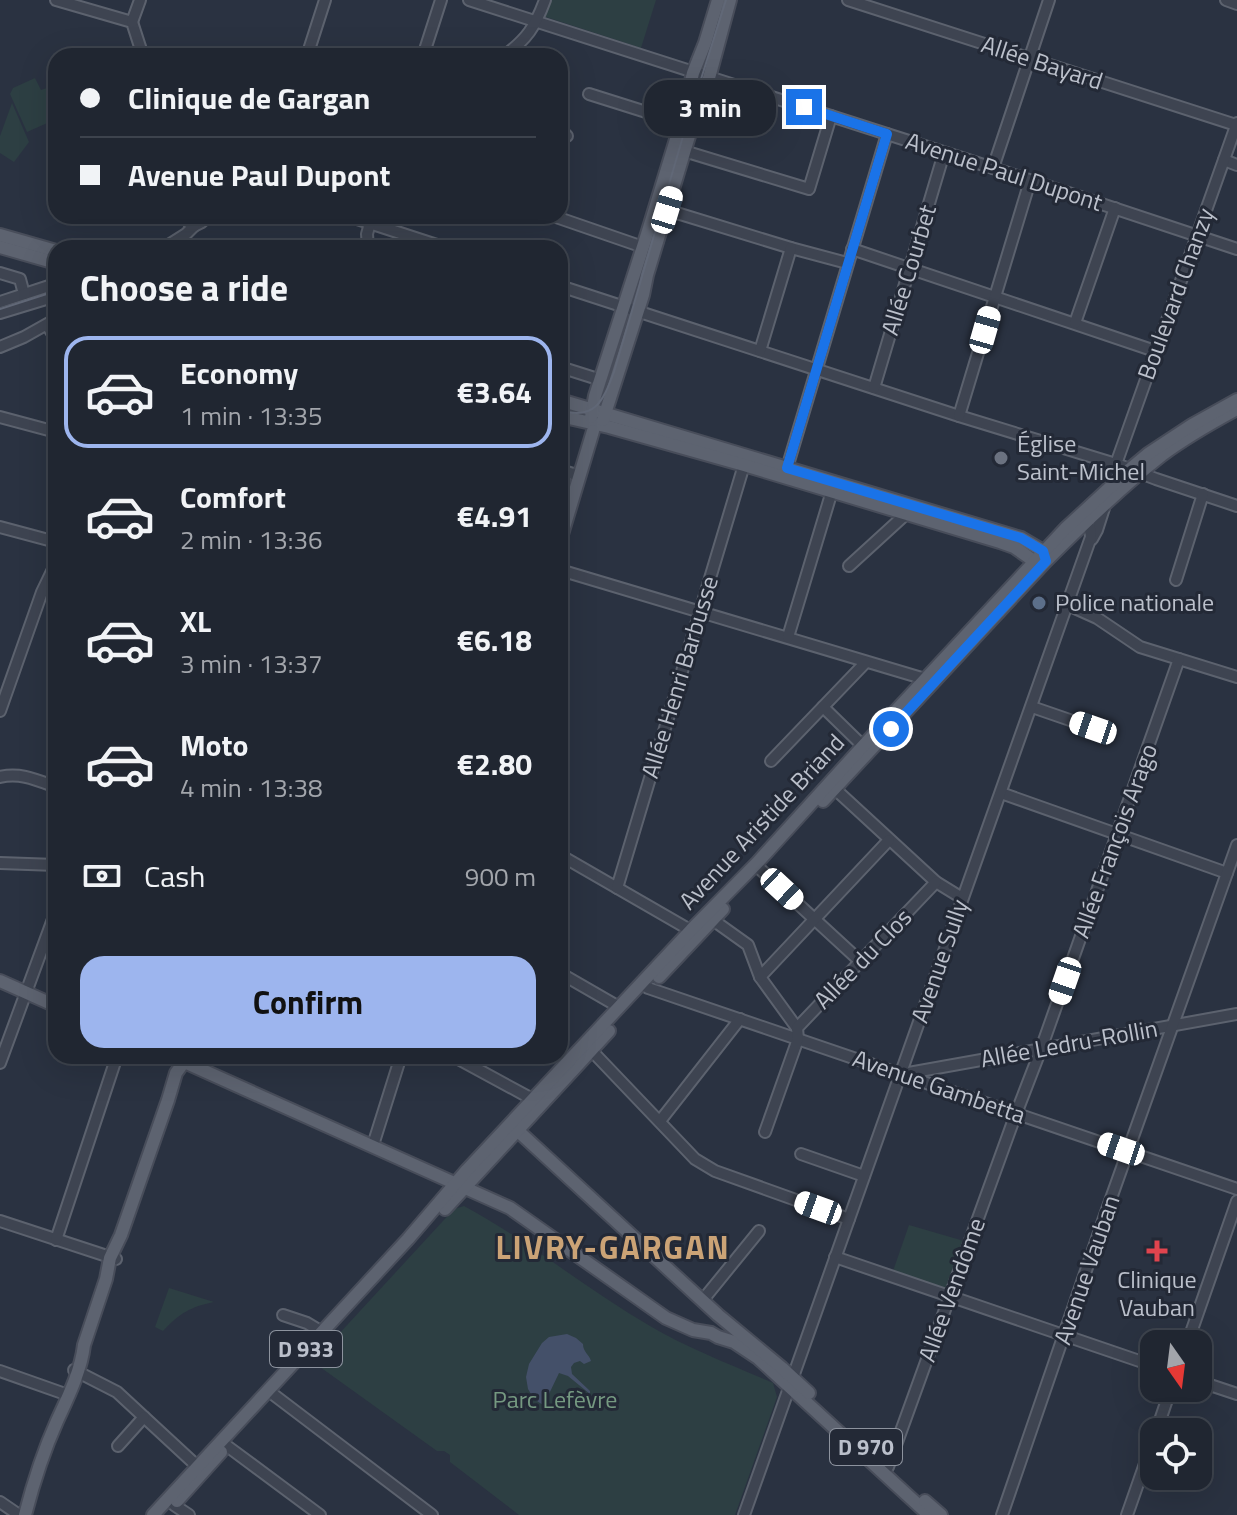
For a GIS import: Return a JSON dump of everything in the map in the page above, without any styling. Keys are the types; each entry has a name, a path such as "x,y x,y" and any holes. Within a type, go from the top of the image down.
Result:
{"main road":[{"path":"597,423 592,409 718,0"},
{"path":"568,515 597,423 638,311 730,0"},
{"path":"0,235 48,249"},
{"path":"0,247 48,262"},
{"name":"Avenue Aristide Briand","path":"694,932 713,920 835,789 1065,529 1166,442 1237,400"},
{"path":"568,402 592,409"},
{"name":"Avenue Aristide Briand","path":"461,1184 591,1050 644,986 863,746 1041,558 1105,505 1135,471 1237,409"},
{"path":"568,418 787,468 1021,538 1041,558"},
{"path":"597,423 907,513 1010,545 1041,558"},
{"path":"0,981 48,1002"},
{"name":"Avenue Aristide Briand","path":"568,1063 619,1007 644,986"},
{"path":"22,1515 58,1420 106,1272 168,1100 185,1064"},
{"name":"D 970","path":"200,1064 510,1208 666,1318 734,1342 791,1382 929,1515"},
{"name":"Avenue Aristide Briand","path":"461,1184 495,1147 496,1140 512,1129 567,1064"},
{"name":"D 970","path":"512,1129 941,1515"},
{"name":"D 933","path":"153,1515 461,1184"},
{"name":"D 933","path":"164,1515 334,1332 461,1184"},
{"path":"711,1333 720,1327 718,1315"}],"street":[{"path":"56,0 132,22"},
{"path":"140,0 132,22 140,48"},
{"path":"310,48 325,0"},
{"path":"426,48 441,0"},
{"name":"Avenue Paul Dupont","path":"469,0 1237,249"},
{"path":"514,48 530,33 545,0"},
{"name":"Allée Bayard","path":"848,0 1237,124"},
{"path":"993,168 1049,0"},
{"path":"1226,0 1237,4"},
{"path":"589,94 681,123"},
{"path":"684,151 809,189 831,116"},
{"name":"Boulevard Chanzy","path":"1116,464 1237,124"},
{"path":"787,468 887,134"},
{"name":"Allée Courbet","path":"874,388 944,153"},
{"path":"1224,160 1237,165"},
{"path":"959,416 1030,181"},
{"path":"1075,323 1115,208"},
{"path":"667,210 847,263"},
{"path":"568,221 643,247"},
{"path":"176,240 191,224"},
{"path":"384,224 425,240"},
{"path":"760,351 791,248"},
{"path":"852,249 1155,351"},
{"path":"2,275 20,279 24,294"},
{"path":"0,302 48,286"},
{"path":"568,289 1116,464 1237,506"},
{"path":"0,313 48,298"},
{"path":"0,347 48,324"},
{"path":"568,370 601,380"},
{"path":"0,417 48,430"},
{"name":"Allée Henri Barbusse","path":"617,888 744,465"},
{"path":"568,472 580,476"},
{"path":"788,637 832,491"},
{"path":"1176,580 1203,494"},
{"name":"Avenue Sully","path":"744,1515 1105,505"},
{"path":"849,566 907,513"},
{"path":"1083,525 1091,531 1089,544"},
{"path":"0,527 48,540"},
{"path":"568,572 925,679"},
{"path":"0,711 48,580"},
{"path":"1068,605 1097,618 1140,647 1237,677"},
{"name":"Allée François Arago","path":"1017,1113 1179,659"},
{"path":"771,761 866,662"},
{"path":"823,707 863,746"},
{"path":"1032,707 1093,728"},
{"path":"0,777 22,775 48,784"},
{"path":"835,789 936,882 962,898"},
{"path":"1001,793 1227,873"},
{"path":"760,977 889,840"},
{"name":"Avenue Vauban","path":"1002,1515 1237,845"},
{"path":"568,860 694,932"},
{"path":"0,863 48,865"},
{"path":"760,869 861,962"},
{"name":"Allée du Clos","path":"798,1034 936,882"},
{"path":"713,920 748,945 760,977 798,1034 765,1132"},
{"path":"0,1063 48,932"},
{"path":"568,978 619,1007"},
{"name":"Avenue Gambetta","path":"644,986 740,1019 798,1034 901,1074 1237,1189"},
{"name":"Allée Ledru-Rollin","path":"901,1074 1237,1014"},
{"path":"660,1121 740,1019"},
{"path":"591,1050 695,1159 715,1171 849,1219"},
{"path":"56,1240 114,1064"},
{"path":"373,1145 398,1064"},
{"path":"468,1064 534,1100"},
{"name":"Allée Vendôme","path":"888,1467 1017,1113"},
{"path":"801,1154 864,1176"},
{"path":"1192,1330 1237,1201"},
{"path":"0,1221 113,1259"},
{"path":"702,1301 759,1231"},
{"path":"835,1257 1140,1361"},
{"path":"75,1370 117,1392 197,1466"},
{"path":"0,1371 66,1394"},
{"path":"1212,1386 1237,1394"},
{"path":"274,1395 432,1515"},
{"path":"118,1446 144,1417"},
{"path":"227,1446 320,1515"},
{"path":"1127,1515 1140,1478"},
{"path":"0,1502 22,1515"},
{"path":"174,1505 189,1515"}],"green space":[{"path":"548,0 656,0 641,48 543,16"},
{"path":"35,78 41,90 47,88 48,123 27,132 10,94 13,88"},
{"path":"12,103 29,142 14,162 0,153 0,136"},
{"name":"Parc Lefèvre","path":"464,1206 650,1326 773,1383 777,1397 735,1515 519,1515 450,1462 450,1455 437,1451 313,1362 454,1209"},
{"path":"909,1225 964,1241 946,1289 893,1271"},
{"path":"169,1288 214,1302 186,1312 163,1331 155,1327"}],"water":[{"path":"567,1334 583,1344 591,1361 584,1364 580,1361 571,1367 572,1374 590,1394 568,1376 559,1373 546,1407 534,1399 528,1389 526,1377 529,1364 549,1337"}],"tram line":[{"path":"568,412 582,413 596,406 614,372 726,0"},
{"path":"0,309 48,294"}],"place":[{"name":"Église Saint-Michel","path":"1001,458"},
{"name":"Police nationale","path":"1039,603"},
{"name":"Clinique Vauban","path":"1157,1251"}],"district":[{"name":"LIVRY-GARGAN","path":"613,1248"}],"route":[{"path":"804,107 887,134 787,468 1021,538 1043,551 1046,561 891,729"}]}
